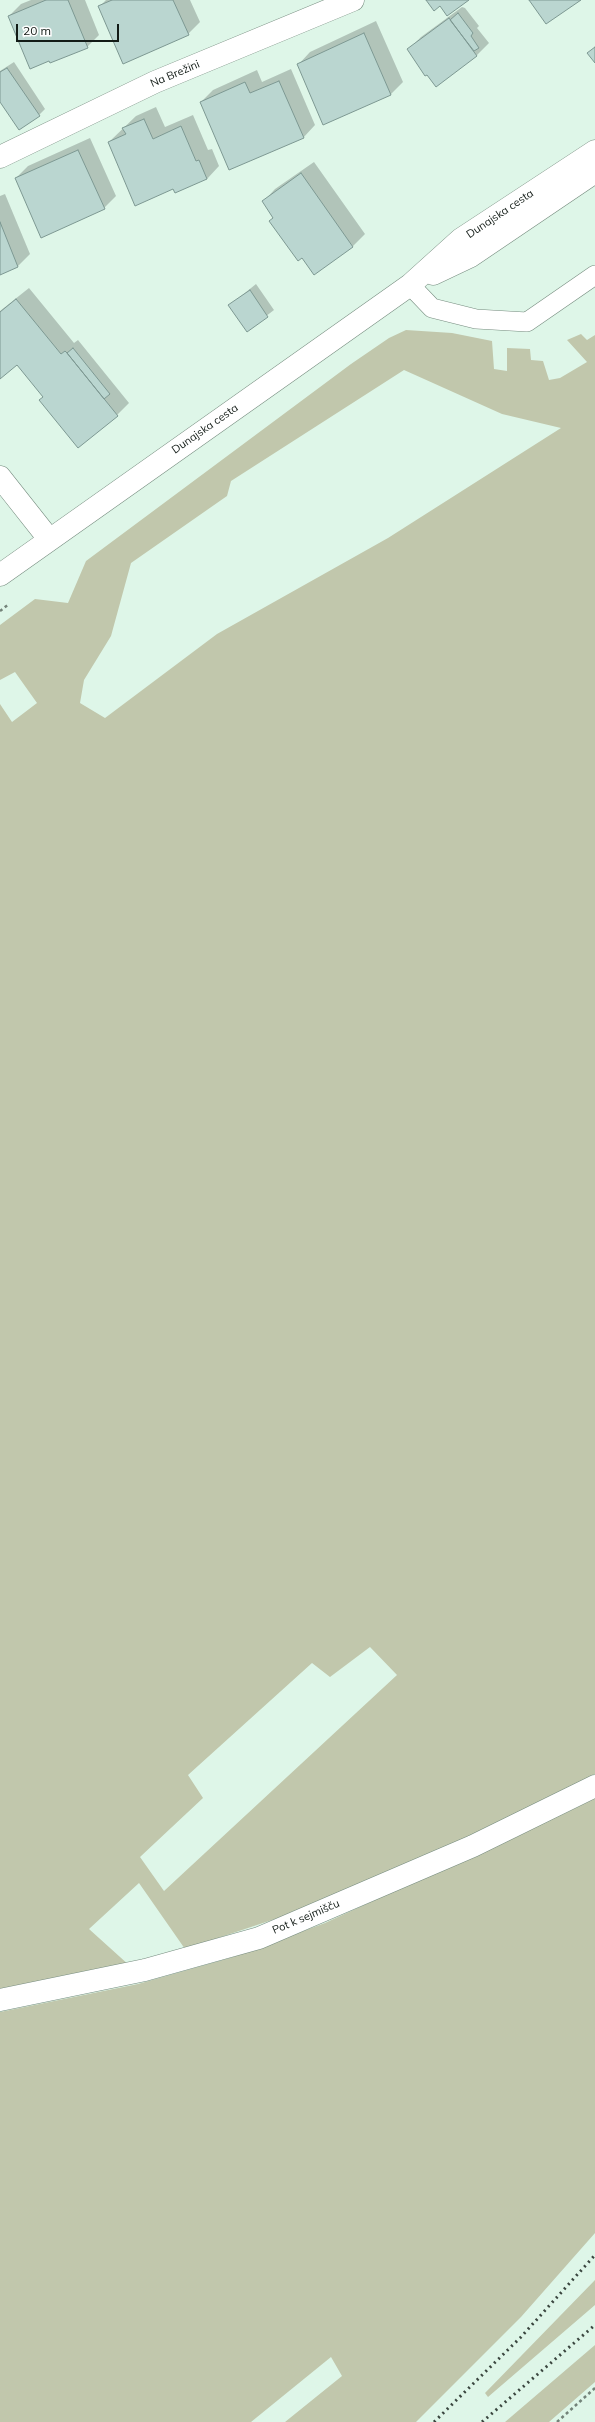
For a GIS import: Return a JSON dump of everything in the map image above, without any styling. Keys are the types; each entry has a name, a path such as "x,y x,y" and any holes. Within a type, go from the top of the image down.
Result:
{"street":[{"name":"Na Brežini","path":"0,157 155,82 353,0"},
{"name":"Dunajska cesta","path":"0,575 410,285 461,240 595,150"},
{"name":"Dunajska cesta","path":"410,285 471,256 595,172"},
{"path":"0,477 49,539"},
{"name":"Pot k sejmišču","path":"0,2000 145,1970 258,1938 473,1846 595,1786"}],"lane":[{"path":"410,285 432,308 476,319 527,322 595,275"}],"path":[{"path":"557,2422 595,2388"}],"green space":[{"path":"406,330 452,333 492,341 494,369 507,371 507,348 530,349 531,360 543,361 549,380 560,378 587,362 567,340 581,334 587,340 595,335 595,1774 413,1864 278,1918 185,1949 139,1883 89,1929 130,1966 0,1990 0,704 12,722 37,703 15,672 0,680 0,625 35,599 68,603 86,561 351,364 389,338","holes":["404,370 502,414 561,428 388,538 217,634 105,718 80,703 84,680 111,636 131,563 227,496 231,481","370,1647 397,1675 164,1891 140,1857 203,1798 188,1775 312,1663 330,1677"]},
{"path":"595,1796 595,2233 521,2317 416,2422 285,2422 342,2376 331,2357 251,2422 0,2422 0,2012 138,1984 233,1957 325,1923 535,1826"},
{"path":"595,2280 595,2305 488,2397 485,2393"},
{"path":"595,2345 595,2382 549,2422 505,2422"}],"building":[{"path":"46,0 68,0 88,48 30,69 8,16"},
{"path":"112,0 173,0 189,35 123,64 98,6"},
{"path":"426,0 469,0 447,16 440,6 434,11"},
{"path":"529,0 581,0 546,24"},
{"path":"458,13 473,33 471,36 479,48 474,51 450,20"},
{"path":"449,18 477,56 436,87 427,75 425,76 407,49"},
{"path":"364,33 391,95 323,125 297,64"},
{"path":"595,47 595,63 587,53"},
{"path":"7,68 40,116 19,130 0,102 0,72"},
{"path":"279,81 304,138 229,170 200,102 245,82 250,93"},
{"path":"144,119 153,139 181,126 196,161 199,160 207,179 175,193 173,189 135,206 108,142 126,134 122,128"},
{"path":"78,150 105,209 41,238 15,178"},
{"path":"301,173 353,247 314,275 302,258 298,261 269,221 273,218 262,201"},
{"path":"0,222 18,267 0,275"},
{"path":"250,290 268,317 247,332 228,305"},
{"path":"16,299 61,354 65,351 67,353 118,416 78,448 39,400 43,397 17,365 0,379 0,312"},
{"path":"73,348 110,394 104,399 67,353"}],"railway":[{"path":"434,2422 521,2337 595,2255"},
{"path":"482,2422 595,2325"}]}
